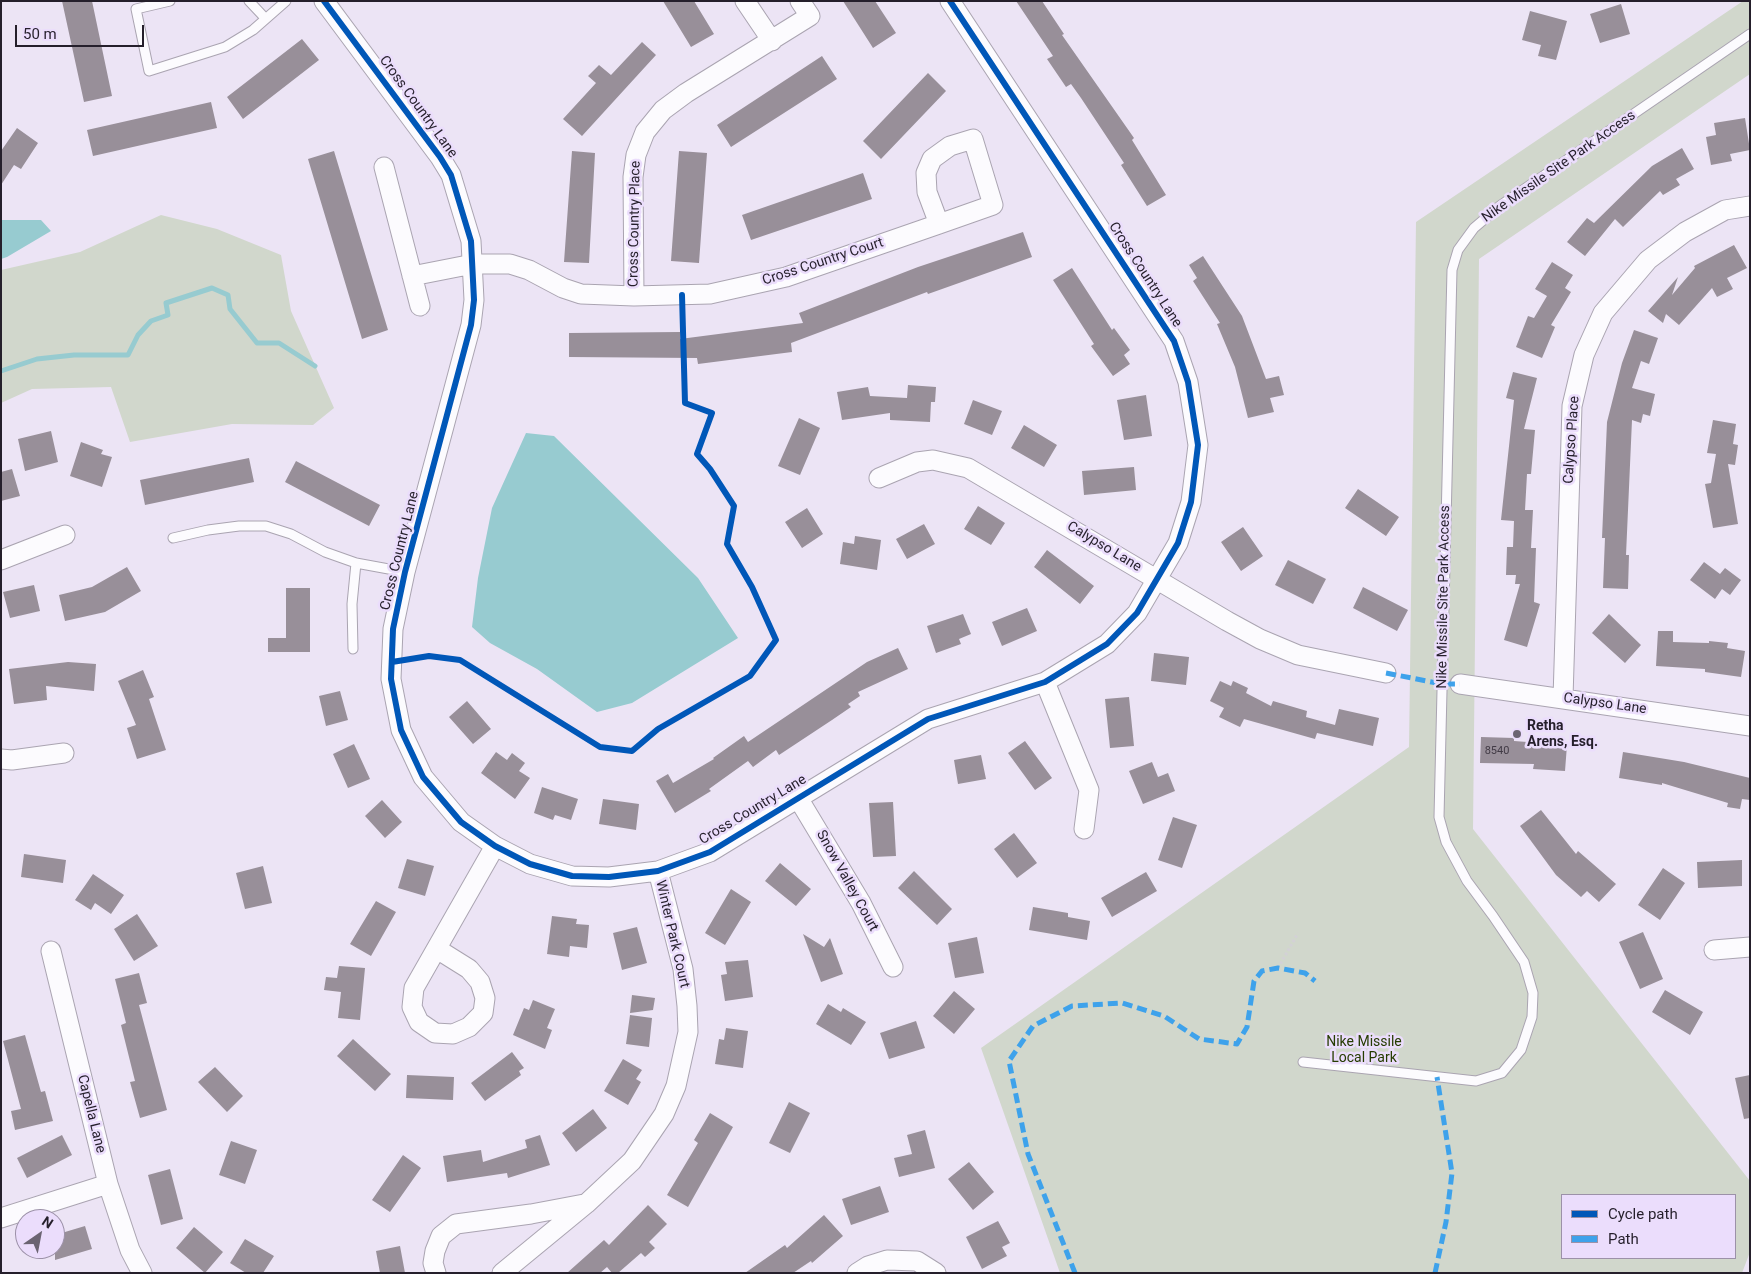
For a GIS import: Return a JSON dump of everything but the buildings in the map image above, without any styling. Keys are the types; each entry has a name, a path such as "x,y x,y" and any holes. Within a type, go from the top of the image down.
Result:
{"street":[{"name":"Cross Country Lane","path":"324,1 440,157 451,175 463,209 471,241 474,300 464,354 405,572 394,628 391,679 401,730 423,777 460,822 495,846 530,864 572,876 609,878 658,870 710,852 928,720 1046,682 1107,644 1137,613 1178,544 1191,502 1198,445 1188,382 1174,341 950,1"},
{"path":"745,1 772,41"},
{"name":"Cross Country Place","path":"634,296 633,177 636,154 644,132 664,110 686,92 810,16 800,1"},
{"name":"Cross Country Court","path":"412,276 473,264 510,264 529,270 563,288 581,294 634,296 710,294 786,277 939,224 993,205 973,139 950,146 932,159 926,173 927,192 939,224"},
{"path":"384,167 420,306"},
{"name":"Calypso Place","path":"1563,698 1572,406 1584,355 1604,313 1648,260 1685,232 1725,210 1750,206"},
{"name":"Calypso Lane","path":"878,478 917,462 933,460 968,468 1227,621 1298,655 1386,673"},
{"path":"1,560 65,535"},
{"path":"1046,682 1089,790 1084,830"},
{"name":"Calypso Lane","path":"1460,684 1750,726"},
{"path":"1,759 12,760 64,753"},
{"name":"Snow Valley Court","path":"798,798 861,903 892,967"},
{"path":"437,949 469,969 480,982 485,998 483,1013 469,1027 453,1034 434,1033 419,1022 412,1007 414,988 495,846"},
{"name":"Winter Park Court","path":"502,1273 586,1204 632,1160 664,1114 676,1086 688,1032 684,978 658,870"},
{"path":"1714,950 1750,947"},
{"name":"Capella Lane","path":"51,952 108,1184 130,1250 142,1273"},
{"path":"1,1218 108,1184"},
{"path":"436,1273 433,1264 435,1251 441,1236 456,1224 531,1214 586,1204"},
{"path":"857,1273 868,1266 887,1260 917,1261 936,1273"}],"lane":[{"path":"170,1 136,9 149,71 225,47 253,30 286,1"},
{"path":"249,1 265,18"},
{"name":"Nike Missile Site Park Access","path":"1303,1062 1476,1081 1502,1073 1521,1050 1527,1035 1533,993 1524,962 1467,880 1446,842 1439,817 1452,270 1458,250 1474,228 1501,205 1750,34"},
{"path":"173,538 239,526 266,526 291,534 325,552 356,563 405,572"},
{"path":"352,649 352,604 356,563"}],"path":[{"path":"1278,968 1298,933"}],"green space":[{"name":"Nike Missile Local Park","path":"1743,1 1750,1 1750,74 1479,259 1473,829 1750,1181 1750,1252 1742,1273 1060,1273 981,1048 1409,747 1416,222"},
{"path":"161,215 217,229 281,255 291,311 334,408 313,425 232,424 130,442 111,387 32,389 1,403 1,270 80,252"}],"shaded area":[{"path":"1,220 41,220 51,231 1,259"},
{"path":"526,433 554,436 698,578 738,638 632,703 597,712 537,669 490,643 472,627 478,578 492,508"}],"waterway":[{"path":"1,371 37,359 74,355 128,355 138,335 151,321 168,315 166,303 212,288 228,295 230,309 257,343 279,343 315,366"}],"marked path":[{"path":"1386,673 1442,684 1460,684"},
{"path":"1075,1273 1028,1154 1009,1061 1033,1026 1072,1006 1122,1003 1164,1016 1199,1039 1237,1044 1247,1027 1254,981 1262,971 1278,968 1305,973 1315,981"},
{"path":"1435,1273 1446,1222 1452,1173 1437,1077"}],"cycle path":[{"path":"324,1 440,157 451,175 471,241 474,300 471,325 405,572 393,629 391,679 401,730 423,777 461,822 495,846 530,864 572,876 609,877 658,871 710,852 928,719 1045,682 1107,644 1137,613 1178,543 1191,502 1198,445 1188,382 1174,341 950,1"},
{"path":"392,662 429,656 460,660 600,747 632,751 658,729 750,676 776,640 752,587 727,544 734,506 710,469 697,454 712,413 685,403 682,295"}],"place":[{"name":"Retha Arens, Esq.","path":"1517,734"}]}
